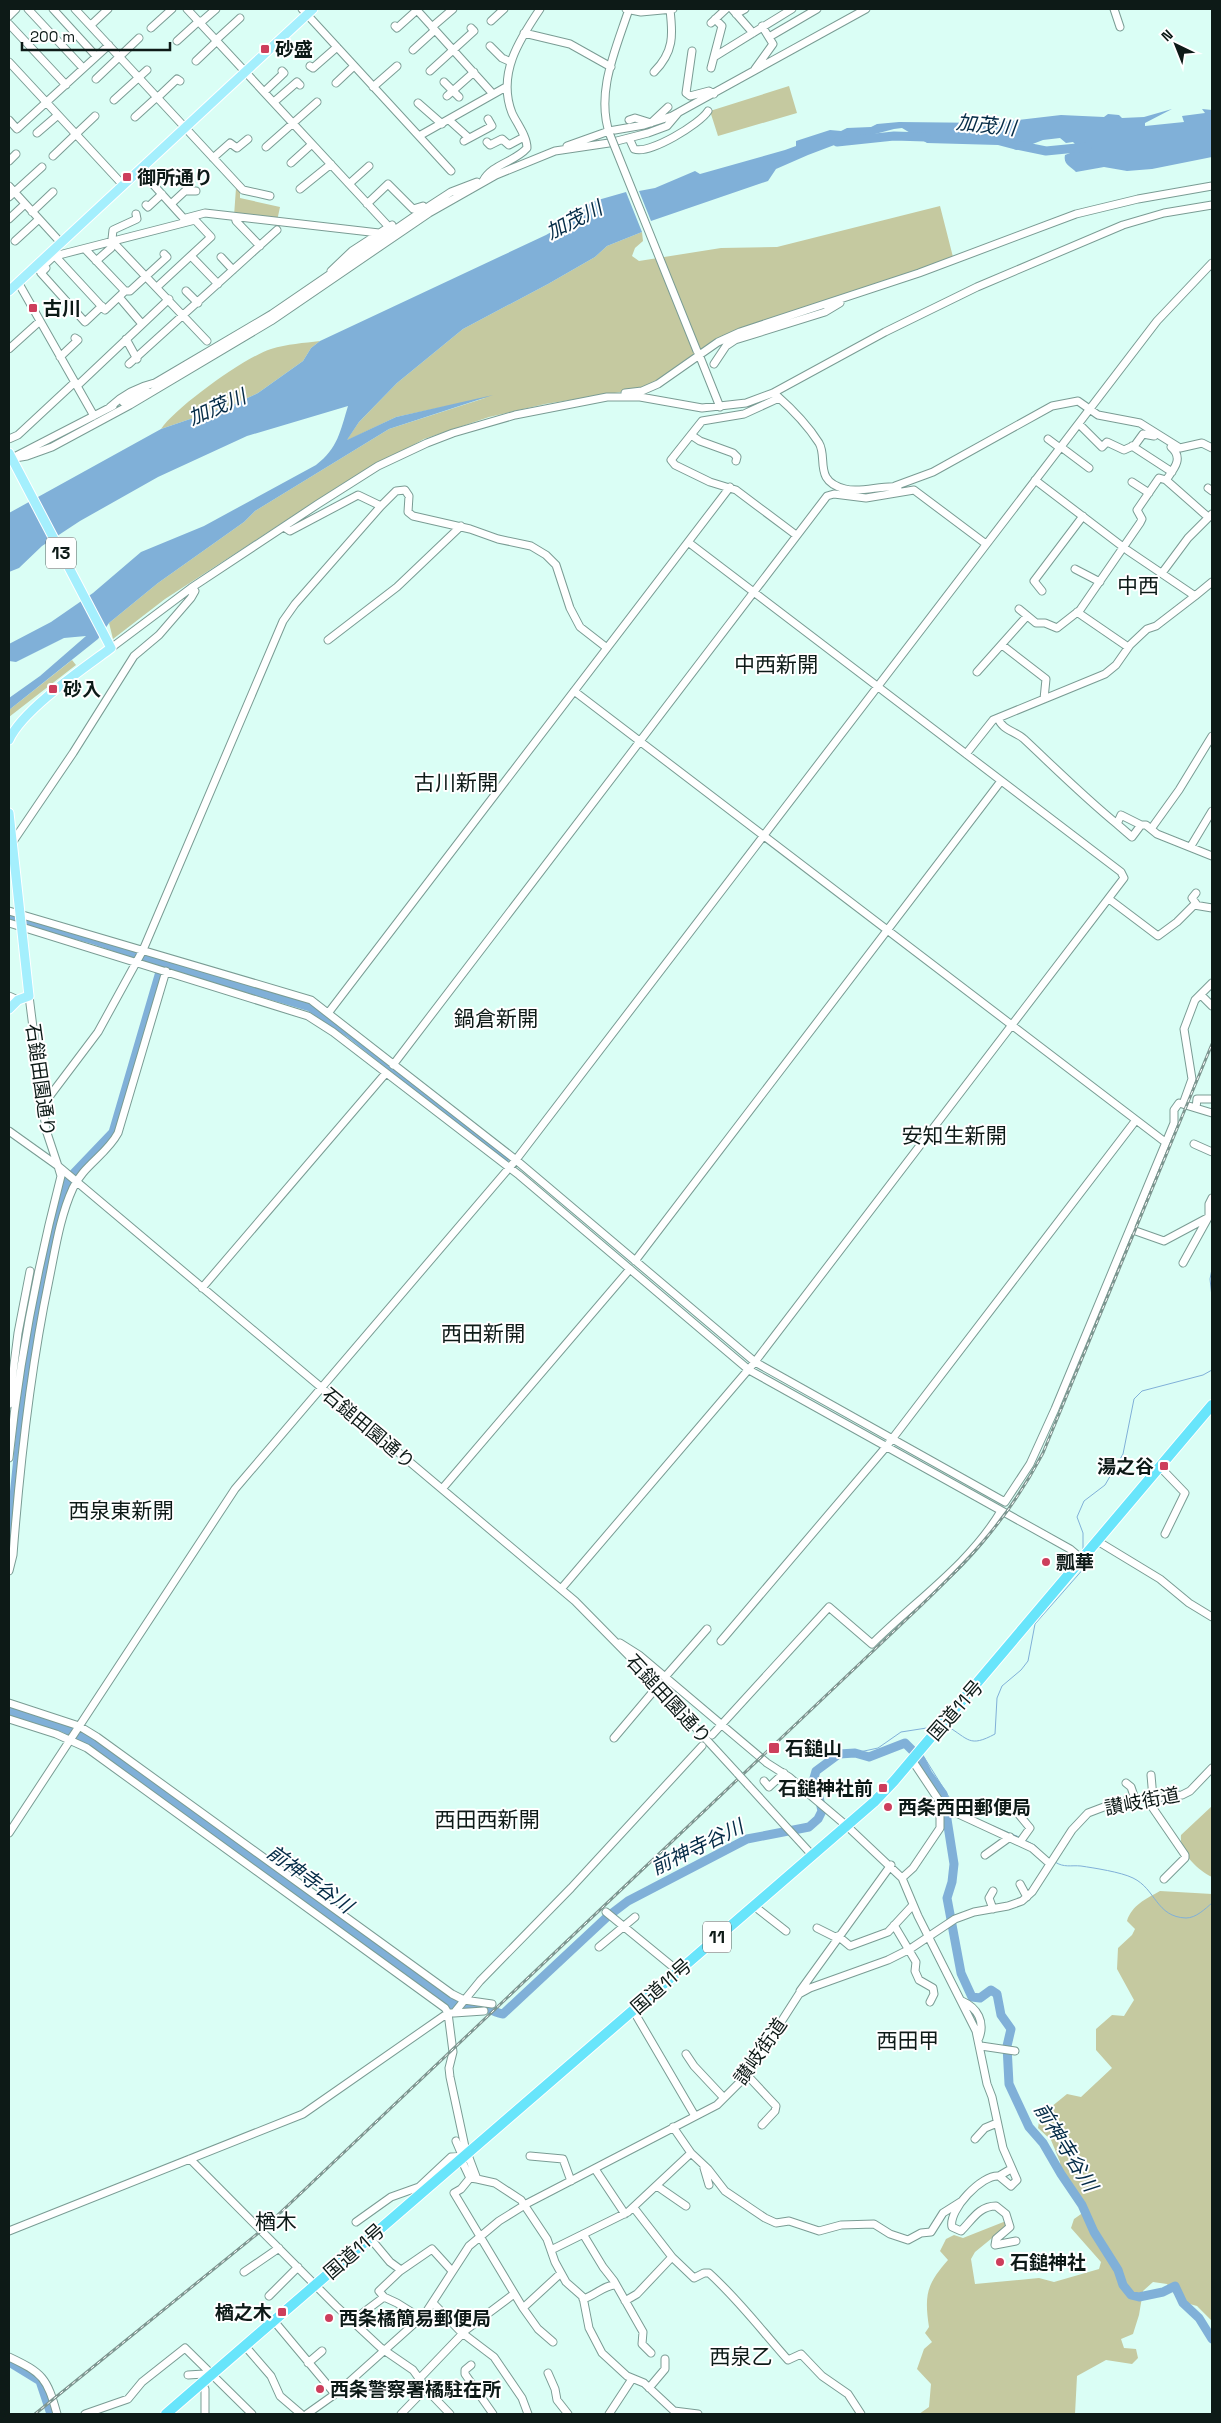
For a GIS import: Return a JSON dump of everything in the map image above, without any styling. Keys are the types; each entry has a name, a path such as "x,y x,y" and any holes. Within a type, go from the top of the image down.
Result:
{"highway":[{"name":"国道11号","path":"166,2414 202,2383 210,2373 245,2346 812,1855 848,1826 888,1788 1099,1542 1212,1405"}],"main road":[{"path":"13,284 36,266 140,170 307,11"},
{"name":"13","path":"11,458 109,645"},
{"path":"9,740 23,721 48,697 109,645"},
{"path":"9,813 29,996 18,1000 9,1009"}],"street":[{"path":"9,16 16,9"},
{"path":"28,9 83,68"},
{"path":"53,9 96,56"},
{"path":"75,9 243,190 270,196"},
{"path":"91,25 108,9"},
{"path":"151,28 172,9"},
{"path":"188,9 389,227"},
{"path":"177,41 216,9"},
{"path":"395,26 397,28 416,9 493,94"},
{"path":"413,50 423,42 453,9"},
{"path":"491,21 504,9"},
{"path":"11,458 27,456 52,447 102,421 271,321 428,214 483,181 496,167 524,151 527,146 512,112 506,87 511,62 524,33 540,9"},
{"path":"654,72 663,61 673,38 670,9 641,12 628,9 611,68 604,107 609,133 720,407"},
{"path":"711,68 722,26 713,21 726,9"},
{"path":"745,9 734,12 752,33"},
{"path":"776,9 780,16"},
{"path":"714,57 792,9"},
{"path":"769,36 817,9"},
{"path":"11,458 94,416 144,384 155,383 272,314 410,219 460,188 483,181 555,151 609,133 651,123 678,113 866,9"},
{"path":"1114,9 1120,28"},
{"path":"307,11 354,66 451,171"},
{"path":"196,61 240,18"},
{"path":"9,24 66,85"},
{"path":"755,70 757,64 772,47 769,36 762,26"},
{"path":"430,71 474,31 471,28"},
{"path":"524,33 570,44 611,68"},
{"path":"416,35 423,42"},
{"path":"96,79 139,38"},
{"path":"9,120 17,129 109,45"},
{"path":"490,46 502,58 511,62"},
{"path":"310,66 313,68 337,47"},
{"path":"692,51 686,93 690,96 709,91 714,94"},
{"path":"9,55 21,72 123,185"},
{"path":"9,62 21,72"},
{"path":"336,83 354,66"},
{"path":"374,87 397,66"},
{"path":"114,100 147,70"},
{"path":"264,92 284,74 282,71"},
{"path":"450,94 474,72"},
{"path":"135,117 178,78 180,82"},
{"path":"274,102 297,82 300,85"},
{"path":"444,82 450,94 459,97"},
{"path":"419,136 506,87"},
{"path":"266,147 317,102"},
{"path":"418,103 442,124"},
{"path":"651,123 668,107"},
{"path":"629,138 634,149 641,150 681,133 702,119 708,111"},
{"path":"555,151 629,138 667,126 678,113"},
{"path":"37,133 58,114"},
{"path":"53,156 95,116"},
{"path":"628,120 635,118 651,123"},
{"path":"449,120 467,139 492,126 488,119"},
{"path":"487,142 490,145 502,139 509,145 524,137"},
{"path":"213,158 230,143 237,148 248,138"},
{"path":"292,162 312,144"},
{"path":"9,161 16,154"},
{"path":"300,189 331,164"},
{"path":"349,184 369,166"},
{"path":"42,167 11,192 25,204 61,243"},
{"path":"140,170 186,220 195,220 211,237 157,287"},
{"path":"367,204 388,184 413,209 431,205"},
{"path":"109,645 193,587 378,466 426,443 454,432 515,415 642,391 658,384 718,342 740,332 920,274 1076,214 1138,198 1212,186"},
{"path":"171,204 185,191 196,191"},
{"path":"32,212 53,192"},
{"path":"146,204 148,207 162,194"},
{"path":"9,219 25,204"},
{"path":"796,535 730,487 710,482 672,462 671,458 681,450 702,421 744,414 893,328 977,286 1130,223 1164,213 1212,205"},
{"path":"36,266 39,270 56,257 113,242 206,213 235,218 379,233"},
{"path":"96,261 111,248 113,230 138,219 136,214"},
{"path":"235,218 260,246"},
{"path":"16,241 39,219"},
{"path":"328,275 340,260 379,233 410,219"},
{"path":"129,364 137,359 277,230"},
{"path":"113,242 207,341"},
{"path":"84,249 126,291"},
{"path":"56,257 105,310 126,291 130,291 167,257 164,254"},
{"path":"191,256 218,284"},
{"path":"56,257 40,274 85,322 102,306"},
{"path":"222,257 234,270"},
{"path":"9,1833 235,1489 512,1164 1157,321 1212,263"},
{"path":"13,284 40,320 94,416"},
{"path":"186,291 198,303"},
{"path":"119,297 142,324"},
{"path":"9,439 18,435 169,300"},
{"path":"714,364 726,346 735,340 825,312 838,306 843,300"},
{"path":"9,349 40,320"},
{"path":"60,357 78,340 75,338"},
{"path":"126,339 137,359"},
{"path":"110,407 143,392 152,392"},
{"path":"613,397 640,397 702,408 746,403 776,395"},
{"path":"776,395 797,414 819,443 822,468 830,481 850,490 895,486 932,472 1052,406 1078,401 1089,410 1104,417 1140,423 1161,438 1180,448 1202,443 1212,448"},
{"path":"1079,424 1102,447 1107,442 1124,450 1132,446 1143,434 1161,438 1178,456 1177,464 1166,480"},
{"path":"691,435 700,441 734,453 737,457 736,462"},
{"path":"1048,439 1089,468"},
{"path":"1132,446 1172,472"},
{"path":"1019,609 1036,623 1045,623 1057,628 1077,612 1140,523 1142,519 1137,510 1159,478 1166,480 1210,518 1188,538 1162,573"},
{"path":"1035,480 1123,546 1195,596"},
{"path":"1132,482 1149,492"},
{"path":"895,486 914,490 986,544"},
{"path":"329,1012 730,487"},
{"path":"42,1101 49,1097 98,1032 137,961 283,621 348,541 396,491 405,490 409,496 408,512 412,516 461,526 498,539 531,546 546,555 556,565 570,608 580,626 607,648"},
{"path":"393,1065 796,535 831,494 866,498 914,490"},
{"path":"284,527 290,531 358,495 380,506"},
{"path":"1042,591 1034,581 1083,516"},
{"path":"328,640 397,587 461,526"},
{"path":"561,1589 752,1366 1124,878 1121,872 688,542"},
{"path":"1075,570 1100,582"},
{"path":"966,754 993,720 1105,674 1116,665 1128,647 1147,629 1156,626 1212,582"},
{"path":"11,844 74,753 134,656 159,635 191,598 195,591 193,587"},
{"path":"1077,612 1128,647"},
{"path":"978,672 1027,616"},
{"path":"1002,645 1046,680 1044,699"},
{"path":"574,691 1166,1142"},
{"path":"998,718 1002,726 1019,735 1074,787 1132,837 1141,825"},
{"path":"1151,829 1179,790 1212,736"},
{"path":"635,1261 1002,781"},
{"path":"1191,846 1212,811"},
{"path":"1117,824 1122,815 1151,829 1157,834 1212,856"},
{"path":"1196,893 1192,898 1197,904 1212,908"},
{"path":"1109,899 1158,936 1197,904"},
{"path":"9,911 22,921 137,961 299,1011 333,1032 386,1073 512,1164 630,1269 752,1366 889,1443 1002,1511 1070,1549 1083,1560"},
{"path":"9,923 22,921 142,951 304,997 329,1012 340,1024 393,1065 512,1164 635,1261 752,1366"},
{"path":"9,1571 13,1555 36,1346 56,1249 69,1199 76,1182 112,1144 118,1133 166,970"},
{"path":"1182,1104 1192,1079 1186,1054 1184,1029 1189,1010 1195,1000 1212,982"},
{"path":"1200,995 1212,1006"},
{"path":"9,996 18,1000"},
{"name":"石鎚田園通り","path":"29,996 46,1130 58,1166 561,1589 615,1641 812,1855"},
{"path":"202,1288 386,1073"},
{"path":"1196,1108 1197,1099 1212,1099"},
{"path":"889,1443 1005,1502 1023,1476 1044,1434 1174,1123 1174,1110 1180,1103 1212,1113"},
{"path":"721,1641 889,1443 1136,1120"},
{"path":"9,1131 58,1166 61,1176 42,1248 24,1338 9,1458"},
{"path":"1194,1144 1212,1152"},
{"path":"1183,1263 1210,1214 1209,1204 1212,1198"},
{"path":"1130,1228 1164,1241 1210,1214"},
{"path":"442,1489 630,1269"},
{"path":"9,1404 18,1334 30,1271"},
{"path":"1161,1468 1186,1493 1165,1534"},
{"path":"712,1736 829,1607 872,1644 965,1558 990,1529 1002,1511"},
{"path":"1099,1542 1160,1579 1189,1603 1212,1617"},
{"path":"665,1677 707,1629"},
{"path":"615,1641 631,1648 767,1763 784,1773 848,1826 891,1865 902,1878 913,1905 962,2001 980,2043 987,2084 997,2123 1010,2170 1017,2180 1011,2186 999,2176"},
{"path":"614,1738 657,1686"},
{"path":"9,1703 79,1727 463,2001 492,2004"},
{"path":"9,1719 70,1739 98,1756 452,2013 484,2011"},
{"path":"9,2232 303,2114 452,2013 702,1746"},
{"path":"912,1760 940,1803 958,1815 1010,1837 1022,1840 1051,1862"},
{"name":"讃岐街道","path":"1027,1897 1082,1818 1104,1806 1135,1799 1164,1799 1186,1793 1212,1768"},
{"path":"764,1781 769,1786 784,1773"},
{"path":"1151,1776 1150,1804 1185,1855 1185,1858 1164,1879"},
{"path":"1126,1783 1131,1787 1135,1799"},
{"path":"921,1806 940,1803"},
{"path":"902,1878 913,1868 940,1828 940,1803"},
{"path":"1012,1805 1028,1825 1029,1831 1022,1840"},
{"path":"985,1856 1010,1837"},
{"name":"讃岐街道","path":"307,2414 335,2394 421,2318 434,2304 465,2251 480,2236 524,2206 672,2127 718,2105 747,2075 837,1937 891,1865"},
{"path":"799,1994 909,1950 952,1921 974,1912 1008,1906 1027,1897 1020,1884"},
{"path":"992,1909 989,1898 993,1891"},
{"path":"817,1928 837,1937 850,1946 888,1932 913,1905"},
{"path":"754,1906 786,1931"},
{"path":"606,1912 678,1971"},
{"path":"599,1947 635,1917"},
{"path":"894,1925 916,1962 915,1972 919,1980 933,1988 934,1994 930,2002"},
{"path":"633,2010 695,2116"},
{"path":"452,2013 453,2052 449,2072 465,2147 464,2156"},
{"path":"980,2043 1014,2051"},
{"path":"686,2054 694,2066 724,2098"},
{"path":"747,2075 776,2106 775,2111 762,2125"},
{"path":"975,2138 985,2128 997,2123"},
{"path":"672,2127 691,2153 725,2190 765,2218 776,2223 788,2221 812,2230 826,2231 841,2225 874,2224 890,2234 908,2240 931,2232 943,2213 962,2201 983,2182 994,2175 999,2176 1010,2170"},
{"path":"456,2142 474,2178 505,2188 517,2196 548,2239 566,2282 583,2299 589,2328 602,2353 632,2378 640,2380 673,2413 698,2414"},
{"path":"551,2250 634,2208 691,2153"},
{"path":"356,2222 391,2197 419,2187 450,2157 464,2156"},
{"path":"530,2156 563,2159 571,2181"},
{"path":"190,2160 352,2321 385,2351 407,2364 450,2414"},
{"path":"703,2166 709,2184"},
{"path":"595,2169 625,2214"},
{"path":"474,2178 454,2193 523,2308 538,2329 553,2342"},
{"path":"657,2186 686,2206"},
{"path":"962,2201 951,2224 955,2230 961,2231 969,2220 983,2210 996,2206 1006,2214 1010,2227 996,2239 995,2245 1016,2240"},
{"path":"634,2208 672,2257 694,2278 704,2273 709,2274 733,2294 749,2312 768,2339 788,2360 801,2354 822,2376 848,2394 861,2414"},
{"path":"583,2234 643,2332 642,2344 651,2353"},
{"path":"370,2238 390,2262 401,2270"},
{"path":"244,2272 280,2248"},
{"path":"421,2318 384,2297 379,2291 401,2270 432,2249 452,2271"},
{"path":"625,2301 637,2294 672,2257"},
{"path":"269,2296 298,2266"},
{"path":"523,2308 561,2273"},
{"path":"583,2299 595,2295 613,2283"},
{"path":"420,2378 463,2333 514,2294"},
{"path":"352,2321 384,2297"},
{"path":"434,2304 463,2333 494,2357 522,2398 528,2414"},
{"path":"274,2321 335,2394"},
{"path":"245,2346 271,2376 280,2396 301,2414"},
{"path":"84,2414 128,2399 142,2382 185,2348 252,2414"},
{"path":"308,2363 322,2351"},
{"path":"9,2356 40,2374 48,2387 57,2414"},
{"path":"649,2388 665,2368 665,2359"},
{"path":"471,2365 465,2370 465,2374 493,2414"},
{"path":"188,2375 210,2373"},
{"path":"548,2373 555,2389 557,2400 568,2414"},
{"path":"609,2414 632,2378"},
{"path":"202,2383 205,2389 204,2414"},
{"path":"401,2414 426,2388"},
{"path":"55,2406 60,2408 62,2414"}],"green space":[{"path":"789,86 797,113 718,136 710,111"},
{"path":"236,188 240,189 240,198 280,207 277,221 234,216"},
{"path":"940,206 953,257 703,350 656,382 640,389 545,404 489,417 424,439 342,484 165,599 113,639 109,623 158,583 244,522 255,511 389,429 485,398 396,417 346,441 359,422 397,383 463,329 595,257 607,246 642,232 643,241 635,248 632,256 639,261 721,248 777,247"},
{"path":"320,341 311,348 303,361 258,393 237,403 161,429 181,408 196,396 229,372 259,354 277,347"},
{"path":"72,660 76,665 9,717 9,710"},
{"path":"1212,1806 1212,1877 1190,1860 1183,1848 1181,1835"},
{"path":"1160,1891 1212,1894 1212,2321 1197,2306 1179,2301 1167,2284 1153,2282 1143,2291 1139,2315 1133,2334 1121,2339 1124,2348 1136,2349 1138,2358 1132,2364 1106,2360 1077,2376 1075,2414 919,2414 929,2407 931,2384 917,2369 924,2349 932,2342 925,2333 929,2327 927,2298 931,2283 948,2260 940,2251 946,2239 954,2235 963,2238 1006,2221 1008,2225 975,2252 971,2259 975,2284 1039,2278 1054,2282 1099,2269 1101,2262 1071,2228 1074,2219 1084,2212 1061,2177 1060,2162 1051,2140 1038,2128 1040,2116 1067,2094 1081,2097 1112,2068 1096,2050 1096,2029 1112,2015 1124,2016 1134,2000 1117,1969 1118,1948 1132,1935 1135,1929 1127,1921 1129,1915 1140,1903"}],"water":[{"path":"1172,109 1145,123 1145,126 1184,122 1182,116 1205,113 1202,109 1212,110 1212,157 1152,169 1127,171 1104,167 1076,172 1066,163 1065,155 1075,151 1076,145 1073,142 1066,143 1060,138 1043,140 1017,150 998,145 927,143 902,128 837,144 776,169 768,181 651,221 639,191 655,188 695,171 700,174 785,150 796,146 796,141 830,130 841,131 847,128 871,127 877,124 899,122 992,123 1061,115 1104,117 1108,114 1119,115 1122,118 1144,117"},
{"path":"626,192 642,232 607,246 595,257 463,329 397,383 359,422 347,440 396,417 493,395 389,429 255,511 244,522 158,583 109,623 98,639 9,710 9,698 40,676 86,636 64,638 16,662 9,661 9,644 51,622 93,593 141,552 204,526 316,465 334,446 348,406 247,436 158,477 80,521 42,546 19,568 9,572 9,513 161,429 237,403 258,393 303,361 311,348 320,341 546,235 569,222 591,202"},
{"path":"9,912 304,999 327,1014 338,1026 510,1159 507,1163 347,1037 308,1011 164,968 118,1126 112,1139 72,1182 64,1206 51,1261 9,1565 9,1501 18,1413 27,1347 47,1246 65,1176 109,1130 157,966 92,944 9,921"},
{"path":"9,1705 73,1726 96,1739 464,2004 494,2008 491,2010 453,2011 101,1754 62,1732 9,1715"}],"waterway":[{"name":"加茂川","path":"837,142 894,136 926,137"},
{"name":"加茂川","path":"1016,145 1046,151 1087,147"},
{"path":"1212,1269 1210,1279 1212,1297"},
{"path":"1083,1552 1083,1533 1077,1517 1084,1501 1105,1485 1123,1454 1134,1399 1142,1391 1203,1375 1212,1370"},
{"path":"947,1726 965,1738 974,1741 995,1734 997,1698 1002,1686 1021,1670 1028,1661 1035,1624 1085,1567 1085,1563"},
{"path":"855,1753 878,1748 901,1732 933,1727"},
{"name":"前神寺谷川","path":"481,2007 503,2014 607,1917 628,1901 747,1839 809,1827 818,1819 822,1811 819,1797 812,1785 816,1771 839,1754 855,1753 869,1757 905,1743 920,1758 928,1774 943,1794 954,1864 952,1882 947,1898 961,1973 972,1997 980,1998 991,1990 997,1994 1001,2015 1011,2029 1007,2046 1009,2084 1029,2127 1043,2143 1082,2205 1094,2232 1118,2270 1123,2285 1131,2295 1139,2297 1163,2292 1175,2286 1183,2303 1199,2318 1212,2339"},
{"path":"920,1758 924,1757 954,1805 960,1811"},
{"path":"981,1821 1019,1837"},
{"path":"1025,1840 1042,1852"},
{"path":"1055,1862 1065,1866 1081,1866 1107,1870 1133,1878 1147,1889 1162,1908 1176,1916 1186,1918 1193,1916 1212,1903"},
{"path":"9,2362 40,2381 51,2414"}],"railway":[{"path":"35,2414 262,2230 931,1596 984,1540 1015,1500 1043,1453 1212,1044"}],"place":[{"name":"砂盛","path":"265,49"},
{"name":"御所通り","path":"127,177"},
{"name":"古川","path":"33,308"},
{"name":"砂入","path":"53,689"},
{"name":"湯之谷","path":"1164,1466"},
{"name":"瓢華","path":"1046,1562"},
{"name":"石鎚山","path":"774,1748"},
{"name":"石鎚神社前","path":"883,1788"},
{"name":"西条西田郵便局","path":"888,1807"},
{"name":"石鎚神社","path":"1000,2262"},
{"name":"楢之木","path":"282,2312"},
{"name":"西条橘簡易郵便局","path":"329,2318"},
{"name":"西条警察署橘駐在所","path":"320,2389"}],"district":[{"name":"中西","path":"1138,586"},
{"name":"中西新開","path":"776,665"},
{"name":"古川新開","path":"456,783"},
{"name":"鍋倉新開","path":"496,1019"},
{"name":"安知生新開","path":"954,1136"},
{"name":"西田新開","path":"483,1334"},
{"name":"西泉東新開","path":"121,1511"},
{"name":"西田西新開","path":"487,1820"},
{"name":"西田甲","path":"908,2041"},
{"name":"楢木","path":"276,2222"},
{"name":"西泉乙","path":"741,2357"}]}
